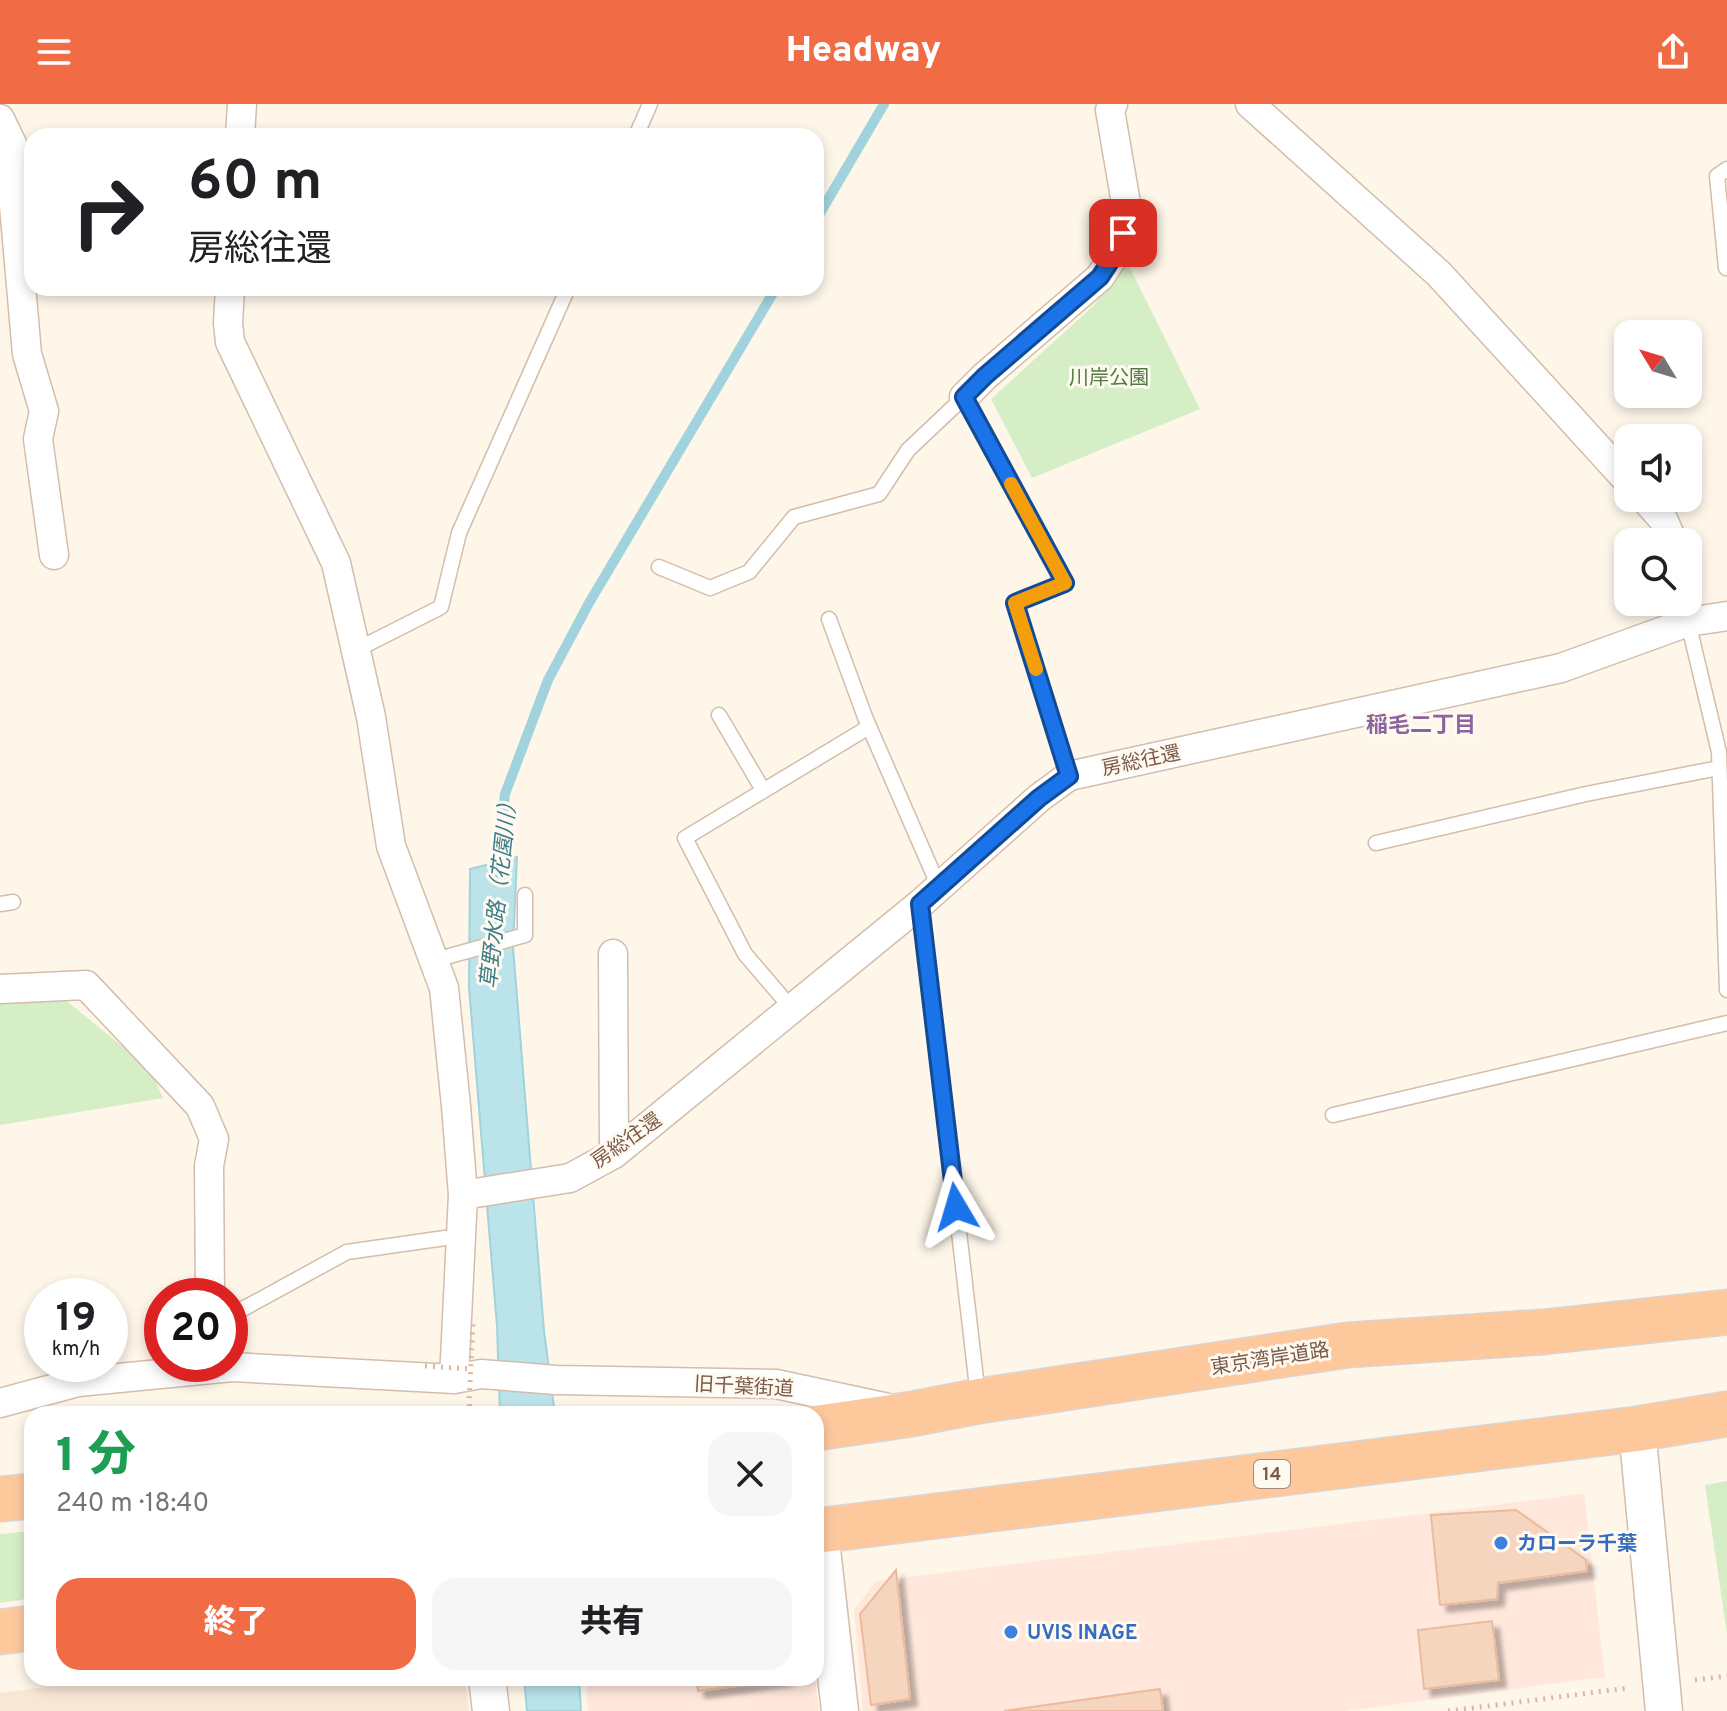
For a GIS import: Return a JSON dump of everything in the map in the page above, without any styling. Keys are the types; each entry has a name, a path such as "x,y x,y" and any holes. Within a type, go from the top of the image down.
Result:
{"highway":[{"name":"東京湾岸道路","path":"824,1427 1348,1345 1543,1332 1727,1312"},
{"path":"1543,1332 1727,1337"},
{"name":"14","path":"824,1530 1637,1429 1727,1414"},
{"path":"0,1499 24,1497"},
{"path":"0,1632 24,1629"}],"street":[{"path":"0,110 4,104"},
{"path":"240,128 242,104"},
{"path":"964,397 1100,277 1117,251 1128,215 1110,110 1113,104"},
{"path":"1250,104 1439,274 1614,466"},
{"path":"0,119 14,148 13,194 27,354 44,411 38,439 54,555"},
{"path":"230,296 230,342 336,563 371,717 391,846 444,988 456,1106 472,1194 469,1374"},
{"name":"房総往還","path":"1702,614 1727,616"},
{"name":"房総往還","path":"472,1194 570,1178 614,1154 930,896 1039,798 1069,776 1561,668 1677,616"},
{"path":"613,954 614,1154"},
{"path":"0,989 86,985 200,1106 214,1139 209,1166 210,1278"},
{"name":"旧千葉街道","path":"248,1366 556,1380 776,1384 912,1414"},
{"name":"旧千葉街道","path":"0,1403 78,1382 144,1375"},
{"path":"1637,1429 1662,1697"},
{"path":"824,1580 840,1711"},
{"path":"488,1686 491,1711"}],"lane":[{"path":"640,128 650,104"},
{"path":"1726,268 1717,176 1727,169"},
{"path":"356,650 441,607 459,533 564,296"},
{"path":"659,567 710,588 749,572 794,517 879,494 908,450 964,397 1065,583 1015,603 1069,776"},
{"path":"1687,616 1719,752 1727,990"},
{"path":"829,619 930,896 979,1401"},
{"path":"719,715 763,790"},
{"path":"792,1009 745,954 685,838 869,727"},
{"path":"1376,843 1586,794 1719,768"},
{"path":"435,960 525,935 525,895"},
{"path":"1333,1115 1727,1023"},
{"path":"248,1306 347,1252 445,1238"}],"path":[{"path":"470,1406 473,1324"},
{"path":"425,1366 469,1374"},
{"path":"1448,1711 1662,1697 1727,1676"}],"shaded area":[{"path":"1584,1494 1605,1677 1345,1711 863,1711 854,1610 876,1581"},
{"path":"53,1686 466,1686 469,1711 0,1711 0,1693"},
{"path":"586,1686 816,1686 819,1711 588,1711"}],"green space":[{"name":"川岸公園","path":"1128,264 1200,409 1032,478 991,399 1093,306"},
{"path":"63,998 150,1069 163,1098 0,1125 0,1001"},
{"path":"1727,1481 1727,1634 1705,1485"},
{"path":"24,1532 24,1599 0,1603 0,1534"}],"water":[{"path":"517,857 513,947 544,1331 554,1406 500,1406 497,1326 469,987 470,869"},
{"path":"525,1686 579,1686 581,1711 527,1711"}],"building":[{"path":"1516,1510 1586,1560 1587,1571 1498,1583 1497,1599 1440,1605 1431,1515"},
{"path":"896,1570 910,1699 871,1705 860,1614"},
{"path":"1492,1621 1499,1680 1424,1689 1418,1630"},
{"path":"697,1686 734,1686 698,1691"},
{"path":"1160,1689 1163,1711 1004,1711"}],"waterway":[{"name":"草野水路（花園川）","path":"824,206 884,104"},
{"name":"草野水路（花園川）","path":"497,872 505,794 548,680 589,603 771,296"}],"slow traffic":[{"path":"1011,484 1065,583 1015,603 1036,669"}],"place":[{"name":"カローラ千葉","path":"1501,1543"},
{"name":"UVIS INAGE","path":"1011,1632"}],"district":[{"name":"稲毛二丁目","path":"1421,724"}],"route":[{"path":"956,1207 920,904 1039,798 1069,776 1015,603 1065,583 964,397 1100,277 1117,251 1123,233"}]}
